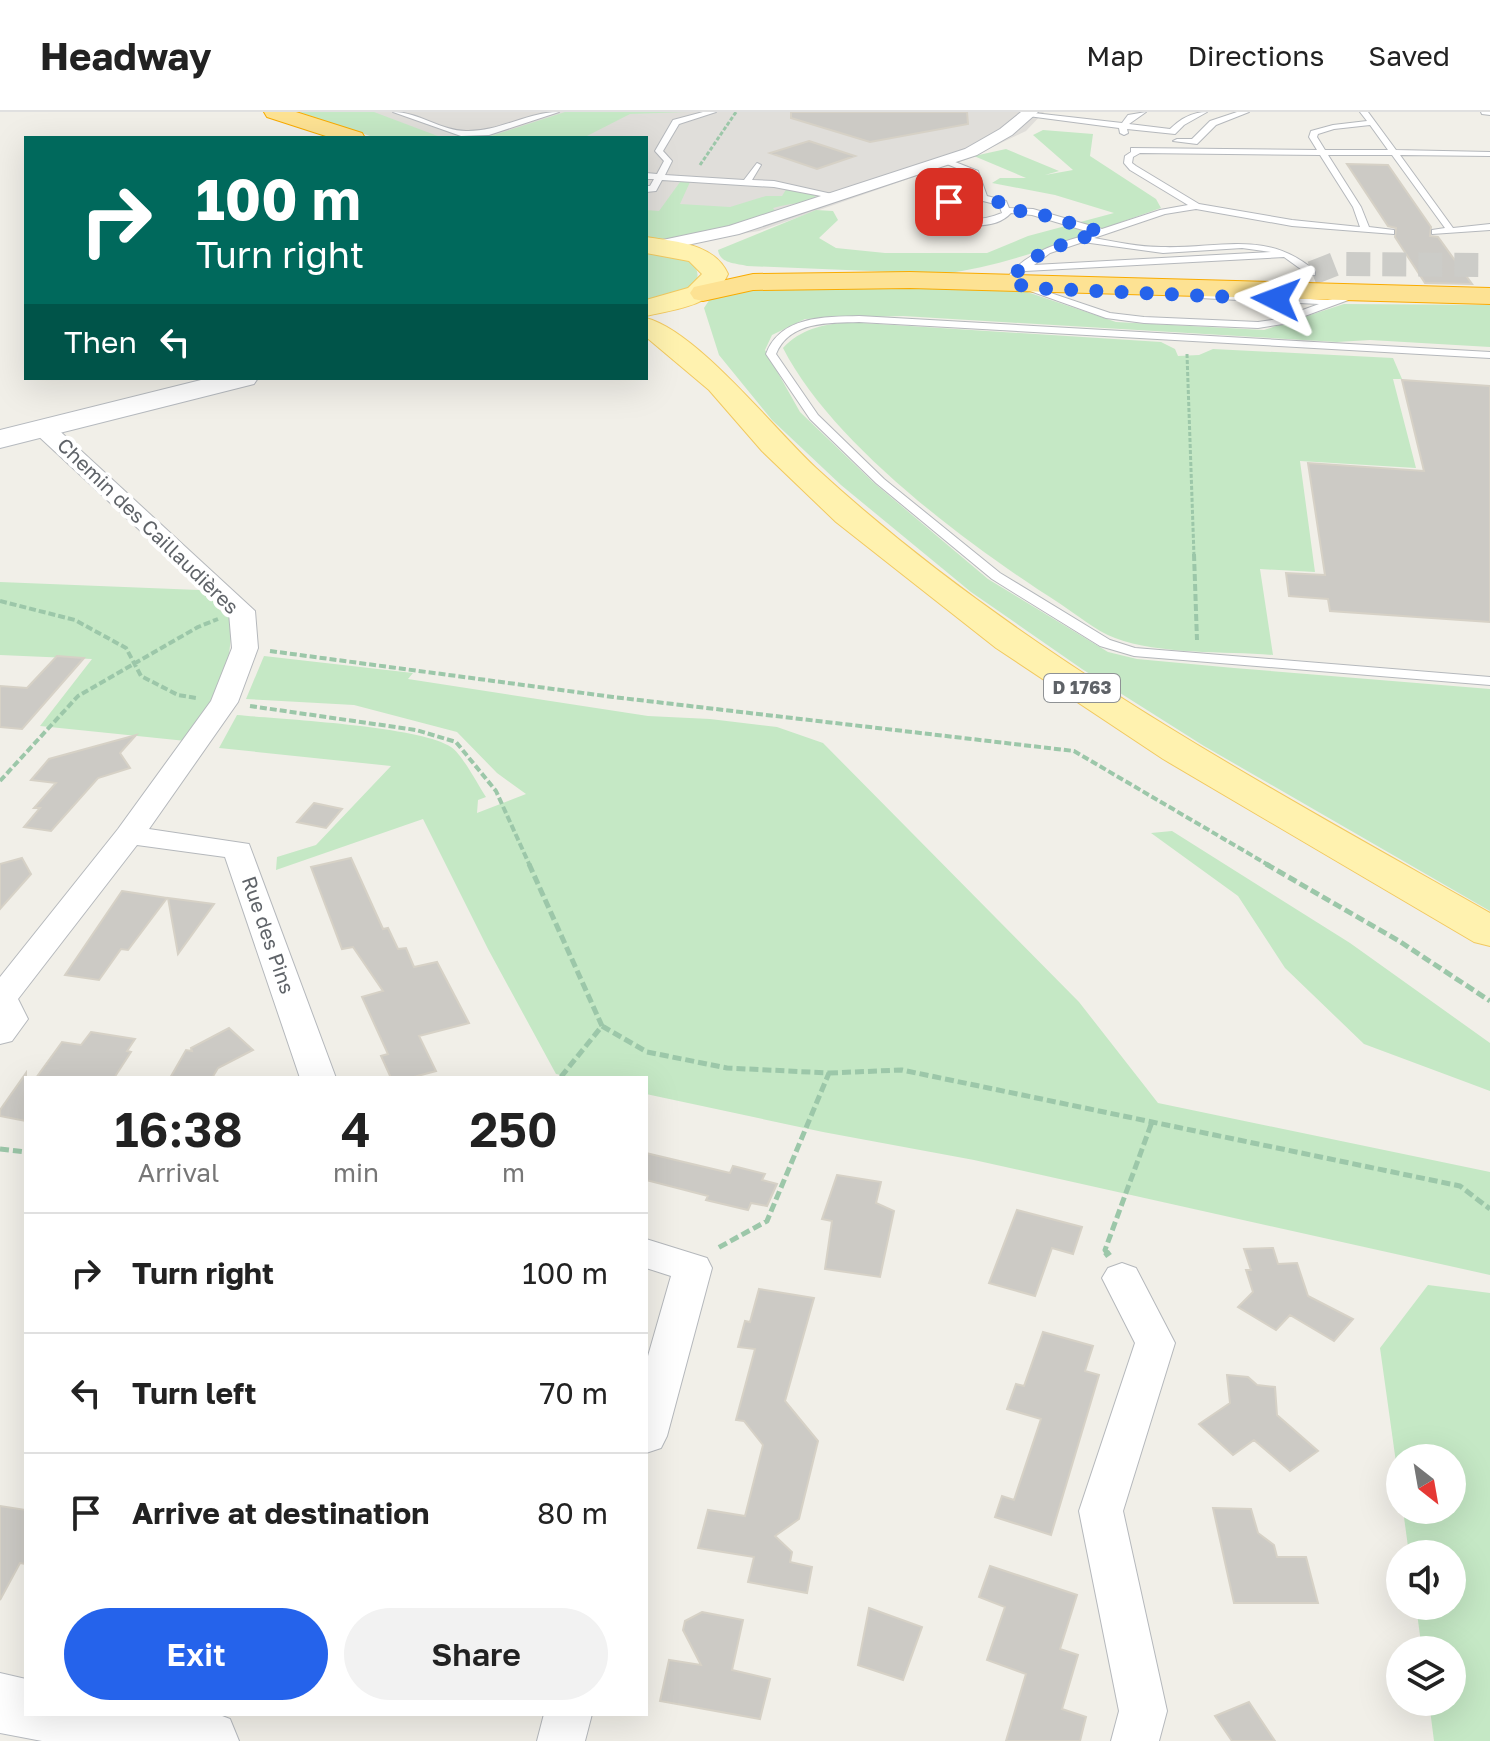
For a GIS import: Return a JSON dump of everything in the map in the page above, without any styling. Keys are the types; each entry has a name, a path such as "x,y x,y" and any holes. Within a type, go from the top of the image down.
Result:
{"highway":[{"path":"266,115 313,136"},
{"path":"266,115 346,136"},
{"path":"706,260 722,267 791,273 1019,278 1490,302"},
{"path":"1329,292 1338,268 1416,269"},
{"path":"697,295 753,282 1019,278"},
{"path":"1329,292 1347,282 1490,279"},
{"path":"1329,292 1490,293"}],"main road":[{"path":"648,307 697,295 716,277 715,269 706,260 653,245"},
{"name":"D 1763","path":"697,295 691,322 719,384"},
{"name":"D 1763","path":"648,327 660,333 719,384 773,445 848,515 1009,640 1177,751 1490,932"}],"street":[{"path":"706,260 720,244 793,212 971,152 1006,132 1021,115"},
{"path":"653,245 704,238 793,212"},
{"path":"0,439 236,380"},
{"name":"Chemin des Caillaudières","path":"0,999 129,835 224,702 245,648 242,611 43,428"},
{"name":"Rue des Pins","path":"129,835 238,850 317,1076"},
{"path":"0,999 11,1019 0,1033"},
{"path":"648,1254 693,1268 648,1429"},
{"path":"1122,1278 1155,1343 1101,1511 1143,1711 1135,1741"},
{"path":"91,1716 206,1741"},
{"path":"561,1741 567,1716"}],"lane":[{"path":"397,112 461,134 486,133 555,112"},
{"path":"650,189 668,161 659,151 660,146 676,122 712,112"},
{"path":"1142,112 1131,117 1123,127 1126,143 1134,150 1490,154"},
{"path":"1203,112 1181,123 1172,132 1172,140 1194,142 1213,123 1245,112"},
{"path":"1364,112 1451,231"},
{"path":"1021,115 1172,132"},
{"path":"1366,230 1357,207 1322,152 1314,133 1333,127 1371,123"},
{"path":"1134,150 1136,153 1129,156 1128,163 1133,168 1196,206"},
{"path":"945,160 975,173 983,198"},
{"path":"747,182 757,165"},
{"path":"648,176 691,179 713,176 763,188 837,196"},
{"path":"983,198 1003,203 1007,214 985,221 949,219 936,211 949,202 983,198"},
{"path":"1019,278 1047,251 1176,208 1196,206 1292,223 1391,232"},
{"path":"1007,210 1033,212 1101,232"},
{"path":"1435,232 1490,227"},
{"path":"1082,239 1164,250 1243,244 1300,259 1329,292"},
{"path":"1019,278 1287,254"},
{"path":"1490,355 859,319 823,321 791,329 779,336 771,354 814,417 880,481 996,576 1105,643 1134,652 1490,681"}],"path":[{"path":"691,179 736,112"},
{"path":"1187,337 1197,657"},
{"path":"0,601 75,620 126,648 141,676 178,695 416,730 456,742 496,791 602,1026 647,1052 727,1068 829,1073 902,1070 1460,1186 1490,1209"},
{"path":"0,781 78,696 198,627 242,611"},
{"path":"245,648 613,697 1074,751 1399,941 1490,1001"},
{"path":"562,1076 602,1026"},
{"path":"693,1268 723,1243 767,1221 829,1073"},
{"path":"1122,1278 1105,1250 1152,1122"},
{"path":"0,1149 24,1152"}],"shaded area":[{"path":"298,112 1044,112 1026,131 974,156 759,231 704,240 648,240 648,136 375,136"}],"green space":[{"path":"299,112 374,112 438,136 370,136"},
{"path":"565,112 686,112 630,114 587,136 484,136"},
{"path":"1043,130 1093,134 1090,156 1156,199 1161,208 1026,255 943,274 747,266 729,262 719,255 718,250 816,210 833,211 838,220 819,238 836,248 885,253 987,253 1028,236 1114,213 1055,195 992,183 1000,178 1026,178 974,156 1006,149 1059,171 1045,175 1073,170 1033,135"},
{"path":"680,182 690,182 680,204 730,207 766,196 782,196 787,188 810,191 817,198 773,208 777,213 699,236 648,240 648,210 659,211"},
{"path":"648,252 687,261 697,271 697,279 688,290 648,300"},
{"path":"771,287 1015,288 1116,322 1264,330 1344,304 1490,305 1490,347 1370,340 1337,342 903,316 805,319 772,335 765,350 800,412 873,482 988,579 1108,652 1137,659 1490,689 1490,911 1204,746 1082,669 971,592 841,485 772,420 719,355 704,308 712,296"},
{"path":"847,322 1161,342 1175,349 1178,356 1199,355 1213,349 1393,358 1402,379 1393,379 1416,468 1300,461 1315,572 1260,569 1273,655 1172,650 1133,643 1093,627 984,552 905,490 834,420 805,384 783,348 812,329"},
{"path":"0,582 199,590 220,602 217,608 233,620 228,663 219,696 186,741 40,726 92,659 0,655"},
{"path":"264,656 413,673 408,679 648,716 777,727 823,743 1079,1002 1158,1103 1490,1172 1490,1275 974,1160 648,1094 648,1076 556,1074 488,949 423,819 276,870 277,857 316,845 391,766 219,748 237,715 381,729 435,740 451,747 486,797 478,800 477,813 526,794 497,773 457,732 354,705 246,699"},
{"path":"1172,831 1350,943 1490,1043 1490,1091 1364,1044 1285,968 1238,896 1151,833"},
{"path":"1428,1285 1490,1293 1490,1741 1434,1741 1431,1716 1466,1716 1466,1636 1420,1636 1418,1620 1466,1620 1466,1540 1407,1540 1405,1524 1466,1524 1466,1444 1393,1444 1380,1348"}],"building":[{"path":"791,112 967,112 968,124 870,142 791,118"},
{"path":"809,141 855,156 817,169 770,153"},
{"path":"1347,164 1388,165 1431,227 1430,236 1438,237 1472,284 1425,283 1395,237 1396,228 1388,226"},
{"path":"1402,380 1490,386 1490,622 1330,611 1328,599 1289,596 1286,573 1325,575 1308,463 1424,471"},
{"path":"57,656 84,658 22,729 0,727 0,686 27,688"},
{"path":"136,735 120,753 130,768 98,778 51,831 24,827 40,808 34,808 56,783 31,780 49,759"},
{"path":"314,803 342,809 326,828 297,822"},
{"path":"22,858 31,874 0,909 0,864"},
{"path":"351,858 383,929 388,928 398,949 406,948 414,967 437,962 469,1023 419,1036 436,1071 417,1076 390,1076 381,1056 388,1054 362,997 383,991 353,947 342,949 311,867"},
{"path":"122,891 167,898 128,950 121,949 99,980 65,975"},
{"path":"168,898 214,904 178,954"},
{"path":"229,1028 253,1050 218,1068 213,1076 171,1076 186,1050 192,1051 191,1048"},
{"path":"91,1032 135,1039 127,1051 131,1052 115,1076 37,1076 62,1042 81,1045"},
{"path":"26,1073 24,1121 0,1116 0,1110"},
{"path":"648,1153 730,1173 733,1166 765,1174 762,1180 777,1184 767,1206 751,1203 748,1210 706,1200 708,1196 648,1181"},
{"path":"837,1175 881,1182 876,1203 894,1211 880,1277 825,1269 832,1221 822,1219"},
{"path":"1017,1210 1082,1227 1073,1254 1052,1248 1035,1296 989,1283"},
{"path":"1273,1248 1278,1264 1297,1263 1308,1296 1353,1319 1334,1341 1290,1315 1276,1330 1238,1307 1253,1292 1246,1270 1251,1270 1244,1249"},
{"path":"759,1289 814,1298 785,1401 818,1441 799,1519 775,1536 792,1552 790,1562 812,1567 807,1593 748,1582 754,1557 698,1548 708,1510 745,1516 763,1445 744,1421 736,1420 755,1349 738,1347 745,1321 750,1322"},
{"path":"1043,1332 1093,1346 1085,1371 1099,1375 1051,1535 995,1517 1002,1496 1014,1500 1041,1419 1007,1409 1016,1384 1024,1386"},
{"path":"1227,1375 1248,1377 1257,1385 1275,1387 1277,1415 1318,1451 1290,1471 1254,1440 1233,1455 1199,1424 1230,1403"},
{"path":"0,1506 24,1510 24,1564 20,1563 0,1600"},
{"path":"1213,1508 1251,1509 1258,1533 1274,1545 1277,1557 1306,1557 1318,1603 1234,1603"},
{"path":"990,1566 1077,1595 1060,1649 1078,1655 1062,1709 1086,1717 1080,1741 1006,1741 1026,1674 987,1660 1005,1607 979,1597"},
{"path":"869,1608 922,1627 903,1680 858,1665"},
{"path":"702,1612 743,1620 732,1670 770,1679 760,1719 660,1701 669,1660 701,1665 683,1630 685,1621"},
{"path":"1249,1702 1275,1741 1232,1741 1215,1716"}],"tunnel":[{"path":"1312,273 1335,264 1490,265"}],"route":[{"path":"949,202 988,198 1003,203 1007,210 1033,212 1101,232 1047,251 1014,274 1010,282 1030,288 1276,299"}]}
